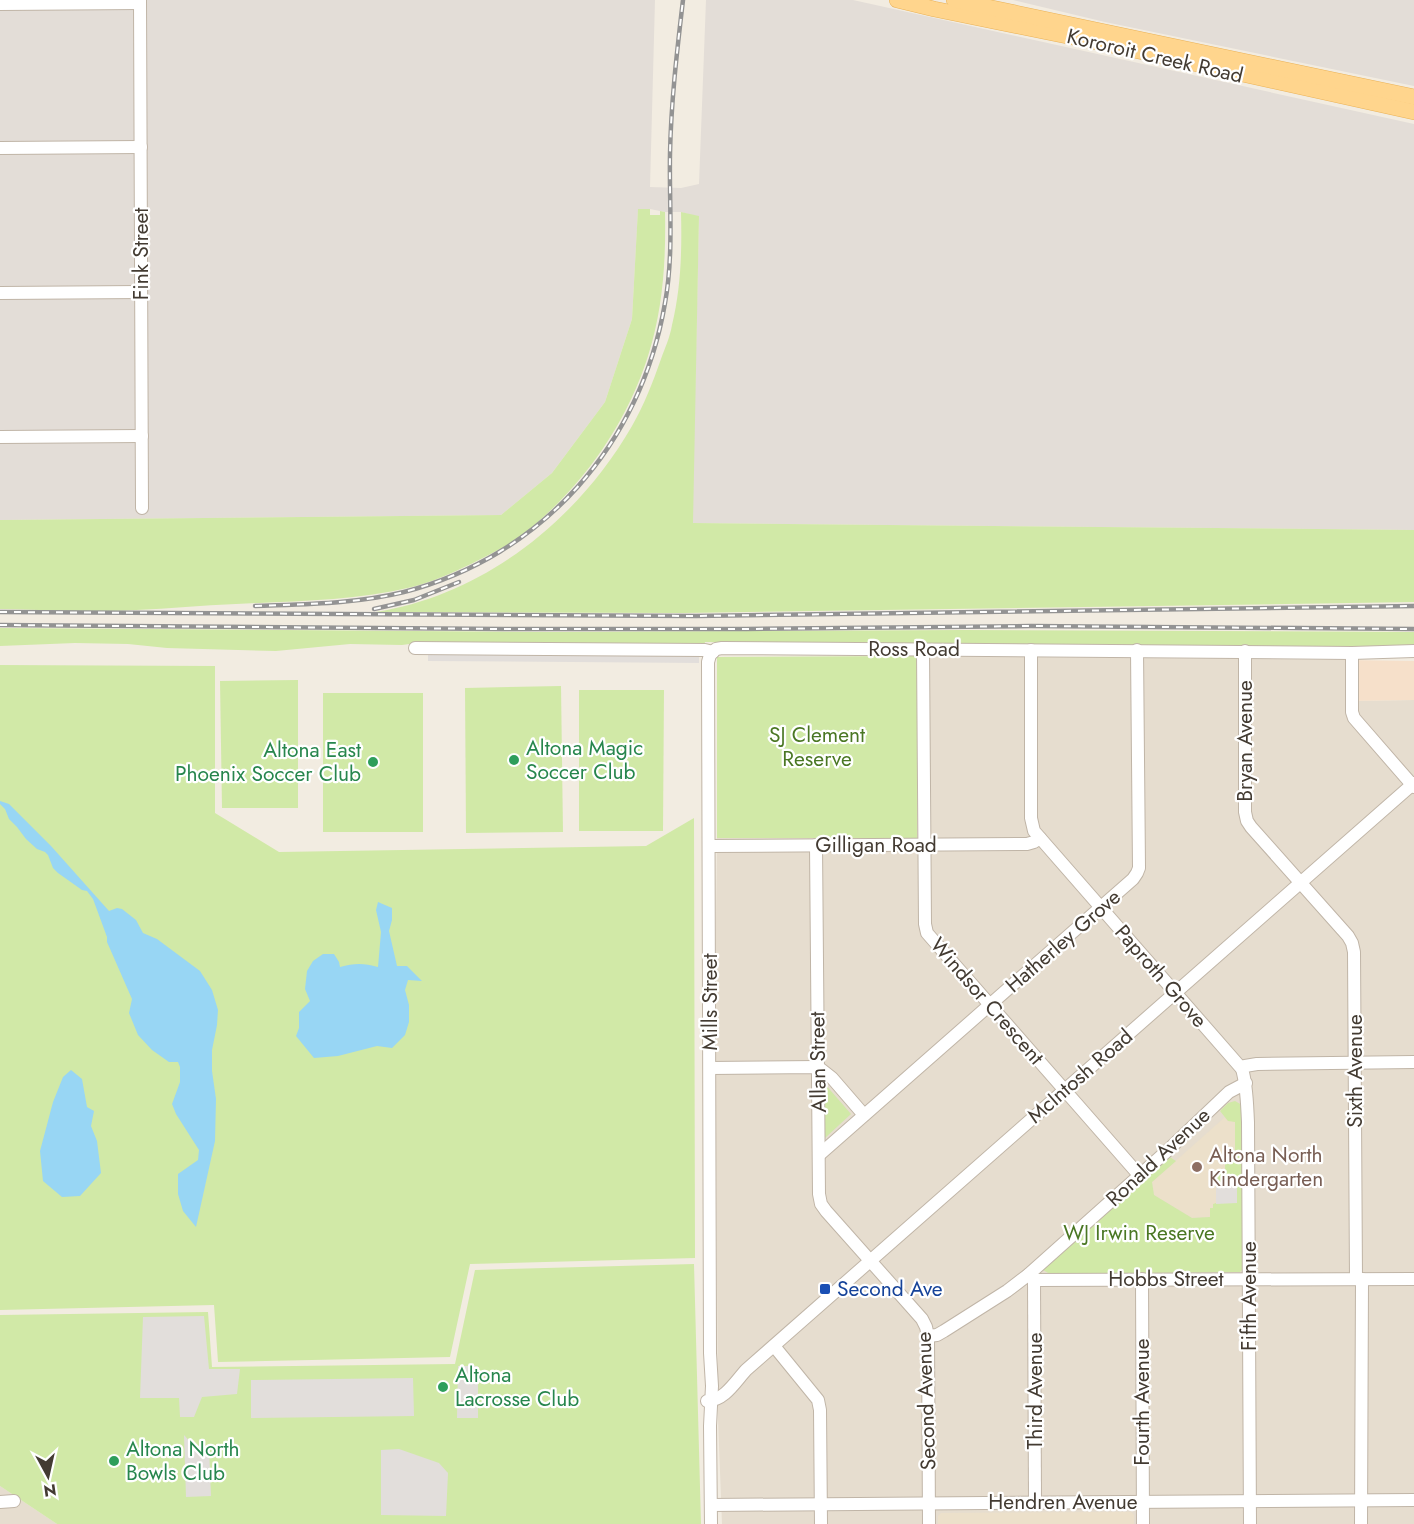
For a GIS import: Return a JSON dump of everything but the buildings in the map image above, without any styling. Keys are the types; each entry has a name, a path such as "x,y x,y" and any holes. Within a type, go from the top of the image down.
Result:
{"main road":[{"name":"Kororoit Creek Road","path":"897,0 1111,45 1414,97"},
{"name":"Kororoit Creek Road","path":"954,0 1254,70 1414,112"}],"street":[{"path":"0,4 140,2"},
{"name":"Fink Street","path":"140,2 142,508"},
{"path":"0,148 141,147"},
{"path":"0,293 141,292"},
{"path":"0,437 142,436"},
{"name":"Ross Road","path":"415,648 705,650 713,652 722,648 1352,653 1414,651"},
{"name":"Windsor Crescent","path":"922,650 925,924 927,933 1139,1175"},
{"name":"Paproth Grove","path":"1030,650 1031,818 1034,831 1242,1069"},
{"name":"Hatherley Grove","path":"819,1155 1133,879 1137,873 1139,868 1137,650"},
{"name":"Bryan Avenue","path":"1245,651 1245,812 1247,821 1300,882"},
{"name":"Mills Street","path":"711,1524 708,662 713,652"},
{"path":"1352,653 1352,712 1354,718 1413,785"},
{"name":"McIntosh Road","path":"710,1401 725,1394 746,1370 1413,785"},
{"name":"Gilligan Road","path":"710,846 1027,844 1040,838"},
{"name":"Allan Street","path":"816,845 819,1194 821,1204 826,1211 870,1261"},
{"name":"Sixth Avenue","path":"1300,882 1348,936 1354,952 1361,1524"},
{"path":"1242,1069 1245,1065 1257,1064 1414,1062"},
{"path":"710,1068 818,1068 832,1077 864,1115"},
{"name":"Fifth Avenue","path":"1242,1069 1246,1083 1248,1122 1250,1524"},
{"name":"Ronald Avenue","path":"928,1336 944,1331 1031,1277 1229,1092 1246,1083"},
{"name":"Second Avenue","path":"870,1261 922,1319 926,1327 928,1336 929,1524"},
{"name":"Hobbs Street","path":"1031,1277 1414,1279"},
{"name":"Third Avenue","path":"1031,1277 1035,1502"},
{"name":"Fourth Avenue","path":"1142,1279 1143,1524"},
{"path":"774,1346 818,1400 821,1524"},
{"name":"McIntosh Road","path":"710,1386 726,1382 746,1370"},
{"name":"Hendren Avenue","path":"711,1505 1414,1500"},
{"path":"0,1502 14,1501"}],"shaded area":[{"path":"0,0 655,0 650,187 681,188 699,184 706,0 853,0 1414,124 1414,530 692,523 699,217 681,212 650,209 638,210 632,319 605,402 552,473 501,515 0,520"},
{"path":"1013,0 1414,0 1414,86 1105,22"},
{"path":"428,650 699,652 699,663 428,661"},
{"path":"917,656 1345,660 1345,701 1414,700 1414,1524 722,1524 718,1419 715,999 717,838 917,837"},
{"path":"1345,660 1414,661 1414,700 1345,701"},
{"name":"Altona North Kindergarten","path":"1225,1117 1228,1121 1235,1121 1235,1152 1225,1172 1210,1217 1192,1218 1154,1195 1152,1182"},
{"path":"1216,1183 1237,1183 1237,1203 1216,1204"},
{"path":"204,1316 209,1369 240,1369 237,1394 202,1397 194,1417 180,1417 179,1398 140,1398 143,1317"},
{"path":"458,1366 478,1366 478,1418 457,1418"},
{"path":"413,1378 414,1416 251,1418 251,1380"},
{"path":"184,1435 194,1446 209,1447 211,1496 186,1497"},
{"path":"399,1449 439,1463 448,1473 446,1516 381,1515 381,1450"},
{"path":"0,1486 57,1524 0,1524"},
{"path":"1131,1512 1134,1515 1134,1524 938,1524 938,1516 941,1513"}],"green space":[{"path":"638,209 650,209 650,215 660,215 660,211 665,212 664,267 657,321 639,382 614,432 582,477 543,517 510,543 471,564 434,580 390,592 368,595 324,600 136,610 0,609 0,520 501,515 552,473 605,402 632,319"},
{"path":"681,212 699,216 693,523 1414,530 1414,602 684,613 376,612 416,603 454,589 524,548 556,522 610,460 640,410 670,334 679,283"},
{"path":"0,628 553,632 963,630 1414,632 1414,646 705,642 704,645 417,643 350,644 276,651 75,643 0,646"},
{"name":"SJ Clement Reserve","path":"917,656 917,838 717,838 717,657"},
{"path":"0,665 215,666 215,813 279,852 646,846 694,818 695,1258 470,1264 450,1357 218,1362 214,1305 0,1310"},
{"path":"298,680 298,808 222,808 220,681"},
{"name":"Altona Magic Soccer Club","path":"561,686 563,832 466,833 465,688"},
{"path":"579,690 664,690 663,831 579,831"},
{"name":"Altona East Phoenix Soccer Club","path":"323,693 423,693 423,832 323,832"},
{"path":"824,1083 851,1114 825,1138"},
{"name":"WJ Irwin Reserve","path":"1235,1101 1242,1105 1244,1268 1240,1272 1050,1274 1043,1270 1043,1267 1168,1156 1176,1161 1152,1182 1154,1195 1192,1218 1210,1217 1210,1208 1213,1208 1213,1204 1216,1203 1216,1176 1225,1172 1225,1152 1235,1151 1235,1122 1228,1121 1220,1111 1228,1103"},
{"path":"694,1264 701,1524 57,1524 0,1486 0,1315 208,1312 212,1367 455,1364 475,1270"}],"water":[{"path":"0,801 9,804 51,846 109,911 122,909 136,920 143,933 157,939 200,971 212,990 218,1010 212,1050 216,1099 215,1141 196,1227 183,1211 178,1194 178,1174 198,1160 199,1150 172,1104 180,1082 178,1062 169,1062 152,1050 138,1035 129,1013 132,999 107,942 93,899 87,891 82,890 53,868 48,855 26,839 9,819"},
{"path":"378,902 392,908 389,931 397,966 407,966 422,981 408,980 405,990 409,1005 409,1022 405,1035 392,1048 377,1046 338,1056 314,1058 296,1036 299,1028 299,1012 310,1001 305,989 307,971 313,961 323,954 334,954 340,967 359,964 378,967 381,932 376,910"},
{"path":"71,1070 82,1079 87,1107 94,1111 91,1126 97,1141 101,1173 80,1196 62,1197 43,1181 40,1151 53,1102 63,1077"}],"railway":[{"path":"255,606 367,599 404,592 454,575 500,551 541,522 578,487 609,447 634,403 653,354 668,285 672,115 683,0"},
{"path":"374,609 414,600 459,582"},
{"path":"0,612 696,616 1414,606"},
{"path":"0,625 503,629 1031,626 1414,629"}],"place":[{"name":"Altona Magic Soccer Club","path":"514,760"},
{"name":"Altona East Phoenix Soccer Club","path":"373,762"},
{"name":"Altona North Kindergarten","path":"1197,1167"},
{"name":"Second Ave","path":"825,1289"},
{"name":"Altona Lacrosse Club","path":"443,1387"},
{"name":"Altona North Bowls Club","path":"114,1461"}]}
